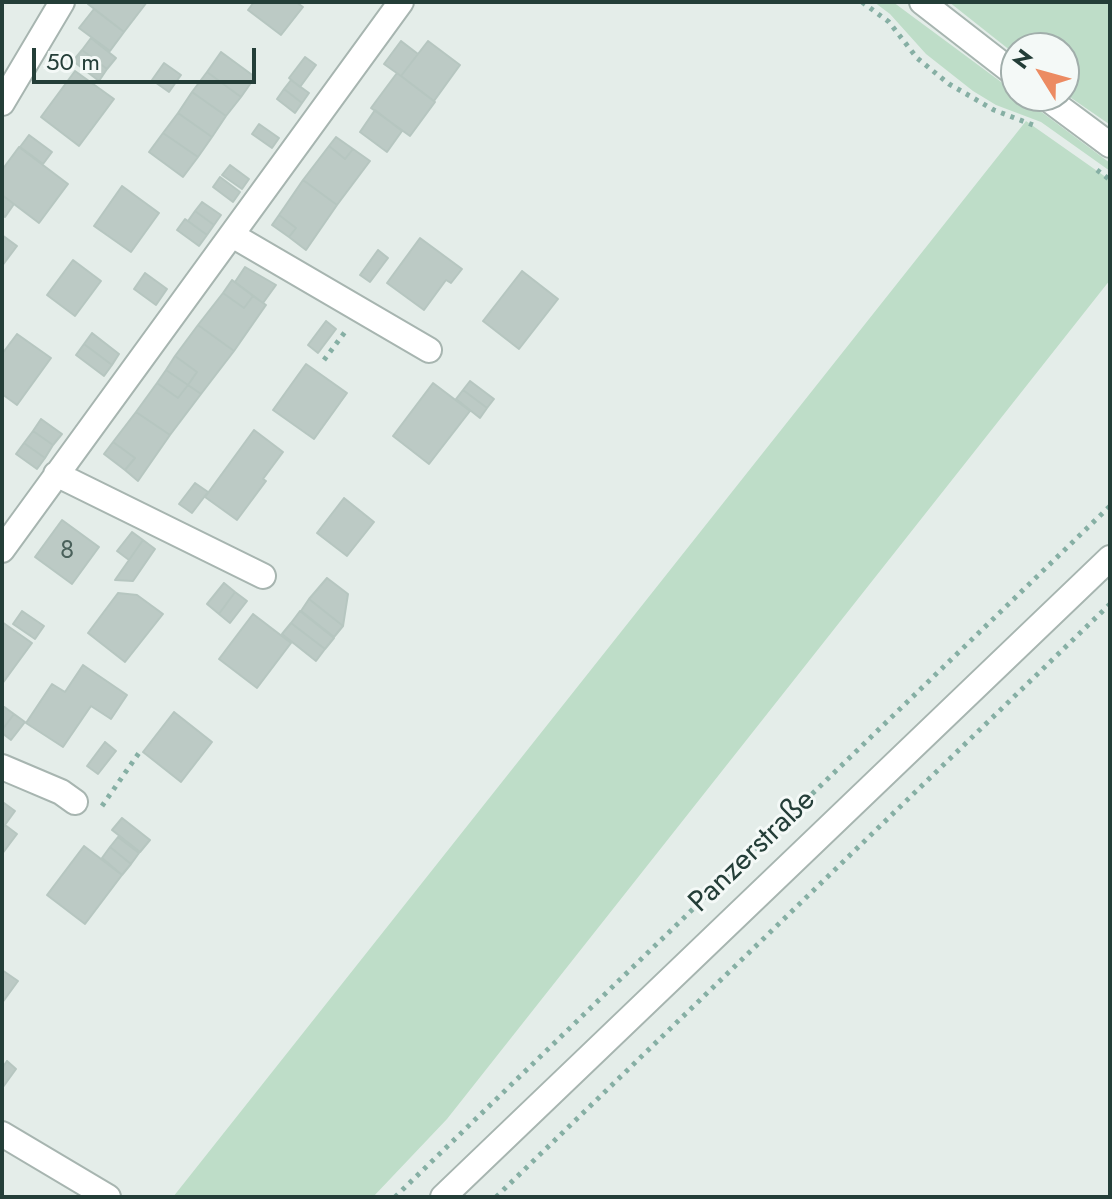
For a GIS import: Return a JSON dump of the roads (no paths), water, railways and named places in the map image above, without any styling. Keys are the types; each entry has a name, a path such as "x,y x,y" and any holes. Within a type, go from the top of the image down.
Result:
{"street":[{"path":"2,103 62,2"},
{"path":"2,550 401,2"},
{"path":"922,2 1000,63"},
{"path":"1066,112 1110,145"},
{"path":"232,235 429,350"},
{"path":"56,474 263,576"},
{"name":"Panzerstraße","path":"443,1197 1110,558"},
{"path":"2,767 61,792 75,802"},
{"path":"2,1134 108,1197"}]}
